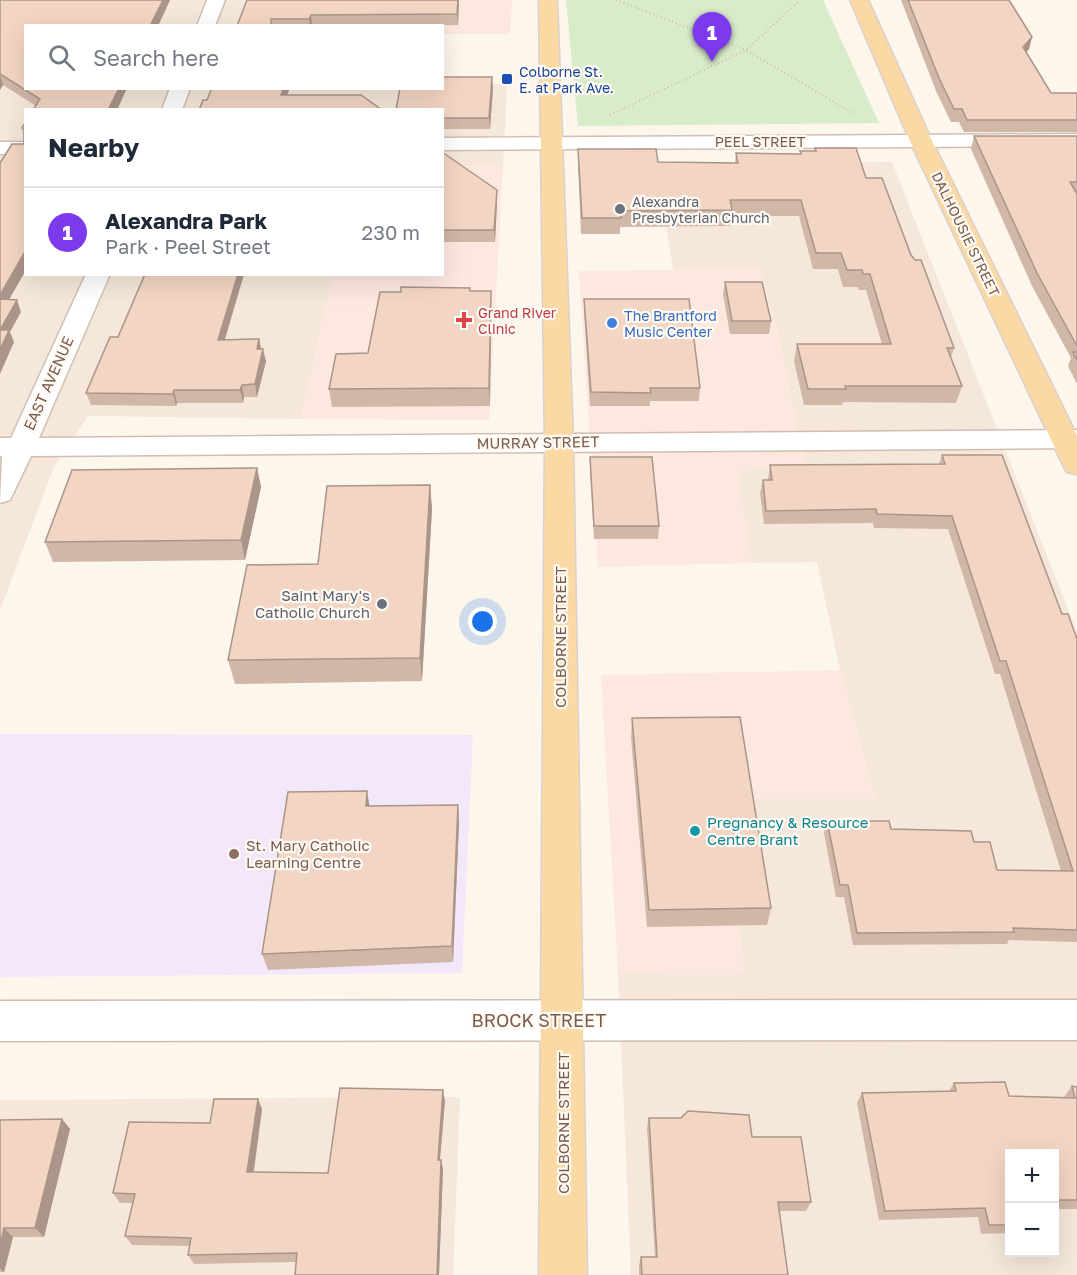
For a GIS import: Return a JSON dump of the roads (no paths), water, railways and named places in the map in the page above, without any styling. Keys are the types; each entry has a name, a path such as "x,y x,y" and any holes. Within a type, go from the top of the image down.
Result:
{"main road":[{"name":"COLBORNE STREET","path":"548,0 559,442 563,1275"},
{"name":"DALHOUSIE STREET","path":"859,0 921,141 1071,439 1077,465"}],"street":[{"path":"207,24 216,0"},
{"path":"173,108 179,90"},
{"name":"PEEL STREET","path":"444,144 1077,140"},
{"path":"0,148 24,148"},
{"name":"EAST AVENUE","path":"0,493 10,447 97,276"},
{"name":"MURRAY STREET","path":"10,447 1071,439"},
{"name":"BROCK STREET","path":"0,1021 1077,1020"}],"place":[{"name":"Alexandra Park","path":"712,62"},
{"name":"Colborne St. E. at Park Ave.","path":"507,79"},
{"name":"Alexandra Presbyterian Church","path":"620,209"},
{"name":"Grand River Clinic","path":"464,320"},
{"name":"The Brantford Music Center","path":"612,323"},
{"name":"Saint Mary's Catholic Church","path":"382,604"},
{"name":"Pregnancy & Resource Centre Brant","path":"695,831"},
{"name":"St. Mary Catholic Learning Centre","path":"234,854"}]}
